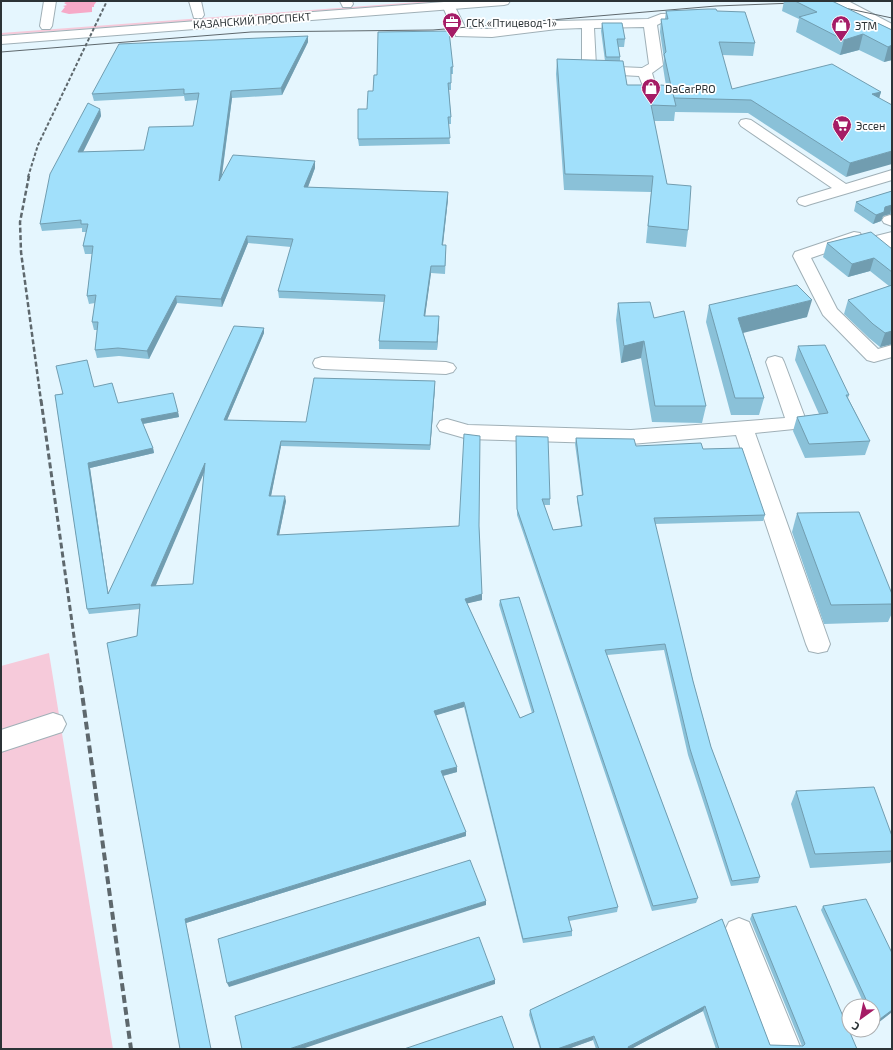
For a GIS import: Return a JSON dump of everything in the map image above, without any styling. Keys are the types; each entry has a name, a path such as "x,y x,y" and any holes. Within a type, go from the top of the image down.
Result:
{"main road":[{"path":"195,1 198,15"},
{"name":"КАЗАНСКИЙ ПРОСПЕКТ","path":"1,29 198,15 347,2 385,1"},
{"name":"КАЗАНСКИЙ ПРОСПЕКТ","path":"1,40 504,1"},
{"path":"46,26 48,2"},
{"path":"834,3 892,29"},
{"path":"834,3 892,38"},
{"path":"448,5 461,33 492,33 535,27 565,37 588,31 650,23 661,18 701,17"},
{"path":"588,31 589,70 645,72 656,65 650,23"},
{"path":"645,72 652,98"},
{"path":"746,123 844,189"},
{"path":"805,201 892,175"},
{"path":"887,243 856,237 801,256 829,311 874,356 892,351"},
{"path":"447,426 468,432 631,437 796,423 775,362"},
{"path":"322,363 446,368"},
{"path":"743,427 818,644"},
{"path":"1,741 53,724"},
{"path":"739,932 785,1049"}],"shaded area":[{"path":"68,1 97,1 94,7 92,7 92,12 69,14 61,12 65,7 63,6 67,5 64,3"},
{"path":"432,1 465,1 1,35 1,33"},
{"path":"49,653 113,1049 1,1049 1,666"}],"building":[{"path":"795,1 832,1 892,30 892,45 888,47 863,34 844,40 799,17 817,12"},
{"path":"716,9 717,11 745,12 755,43 719,42 732,89 832,64 881,92 872,94 892,105 892,151 850,163 751,100 674,98 664,54 666,52 661,19 668,19 666,11"},
{"path":"602,23 622,23 625,39 617,39 620,57 606,57"},
{"path":"449,31 453,67 451,67 451,83 448,83 451,117 448,117 450,138 358,139 358,109 367,109 368,91 373,91 374,75 377,75 378,32"},
{"path":"308,36 281,88 231,91 219,181 233,155 315,161 304,187 448,192 442,245 446,245 445,266 431,266 424,316 439,316 437,342 379,341 385,295 278,291 293,239 247,236 221,299 176,296 147,351 118,348 95,350 98,322 92,322 96,295 87,296 93,246 83,246 88,224 81,224 81,220 40,224 50,174 88,103 100,109 78,152 144,150 149,127 193,126 199,93 184,94 184,89 92,94 119,44"},
{"path":"557,59 623,61 627,85 647,85 654,88 661,85 671,86 676,106 651,105 667,184 691,186 688,230 648,226 653,176 565,174"},
{"path":"892,191 892,205 885,207 884,212 876,215 856,202"},
{"path":"871,232 892,249 892,272 874,258 852,264 827,243"},
{"path":"797,285 812,300 738,318 764,398 735,398 709,305"},
{"path":"892,285 892,331 885,333 873,324 848,300"},
{"path":"650,302 654,318 684,311 706,406 655,406 644,341 624,346 618,303"},
{"path":"234,326 264,328 224,420 306,422 314,378 435,381 430,445 281,441 269,496 285,496 277,535 459,526 464,434 480,436 479,526 482,594 465,599 520,718 534,712 500,600 519,597 618,907 568,917 572,931 523,939 464,702 434,711 457,767 441,771 466,832 185,919 211,1049 180,1049 107,643 137,636 140,604 87,609 55,395 63,394 56,366 87,360 94,387 112,383 118,403 173,393 178,412 141,419 153,448 88,463 108,594","holes":["205,463 193,584 151,586"]},
{"path":"825,345 849,395 846,395 870,441 809,444 797,417 828,413 798,346"},
{"path":"516,436 548,437 550,499 542,499 553,530 582,526 577,496 583,495 576,438 634,439 636,446 701,443 703,449 742,448 765,515 654,518 693,681 711,747 760,877 732,881 690,749 665,644 605,650 698,898 653,906 517,509"},
{"path":"859,512 892,594 892,604 831,605 797,513"},
{"path":"874,787 892,836 892,851 815,854 796,791"},
{"path":"470,860 486,901 227,983 218,939"},
{"path":"866,899 892,953 892,1010 881,1018 881,998 865,998 823,906"},
{"path":"796,906 841,1011 841,1038 852,1038 857,1049 719,1049 705,1006 628,1047 629,1049 599,1049 594,1036 557,1049 541,1049 530,1010 722,919 770,1045 803,1046 805,1044 752,914"},
{"path":"479,937 495,980 289,1049 242,1049 235,1016"},
{"path":"502,1016 514,1049 404,1049"}],"tram line":[{"path":"1,52 251,32 433,30 716,6 795,3"},
{"path":"835,6 892,18"}],"railway":[{"path":"28,177 38,145 107,1"},
{"path":"29,176 20,222 21,252 41,401"},
{"path":"41,400 81,687"},
{"path":"81,686 131,1049"}],"place":[{"name":"ГСК «Птицевод-1»","path":"452,39"},
{"name":"ЭТМ","path":"841,42"},
{"name":"DaCarPRO","path":"651,105"},
{"name":"Эссен","path":"842,142"}]}
